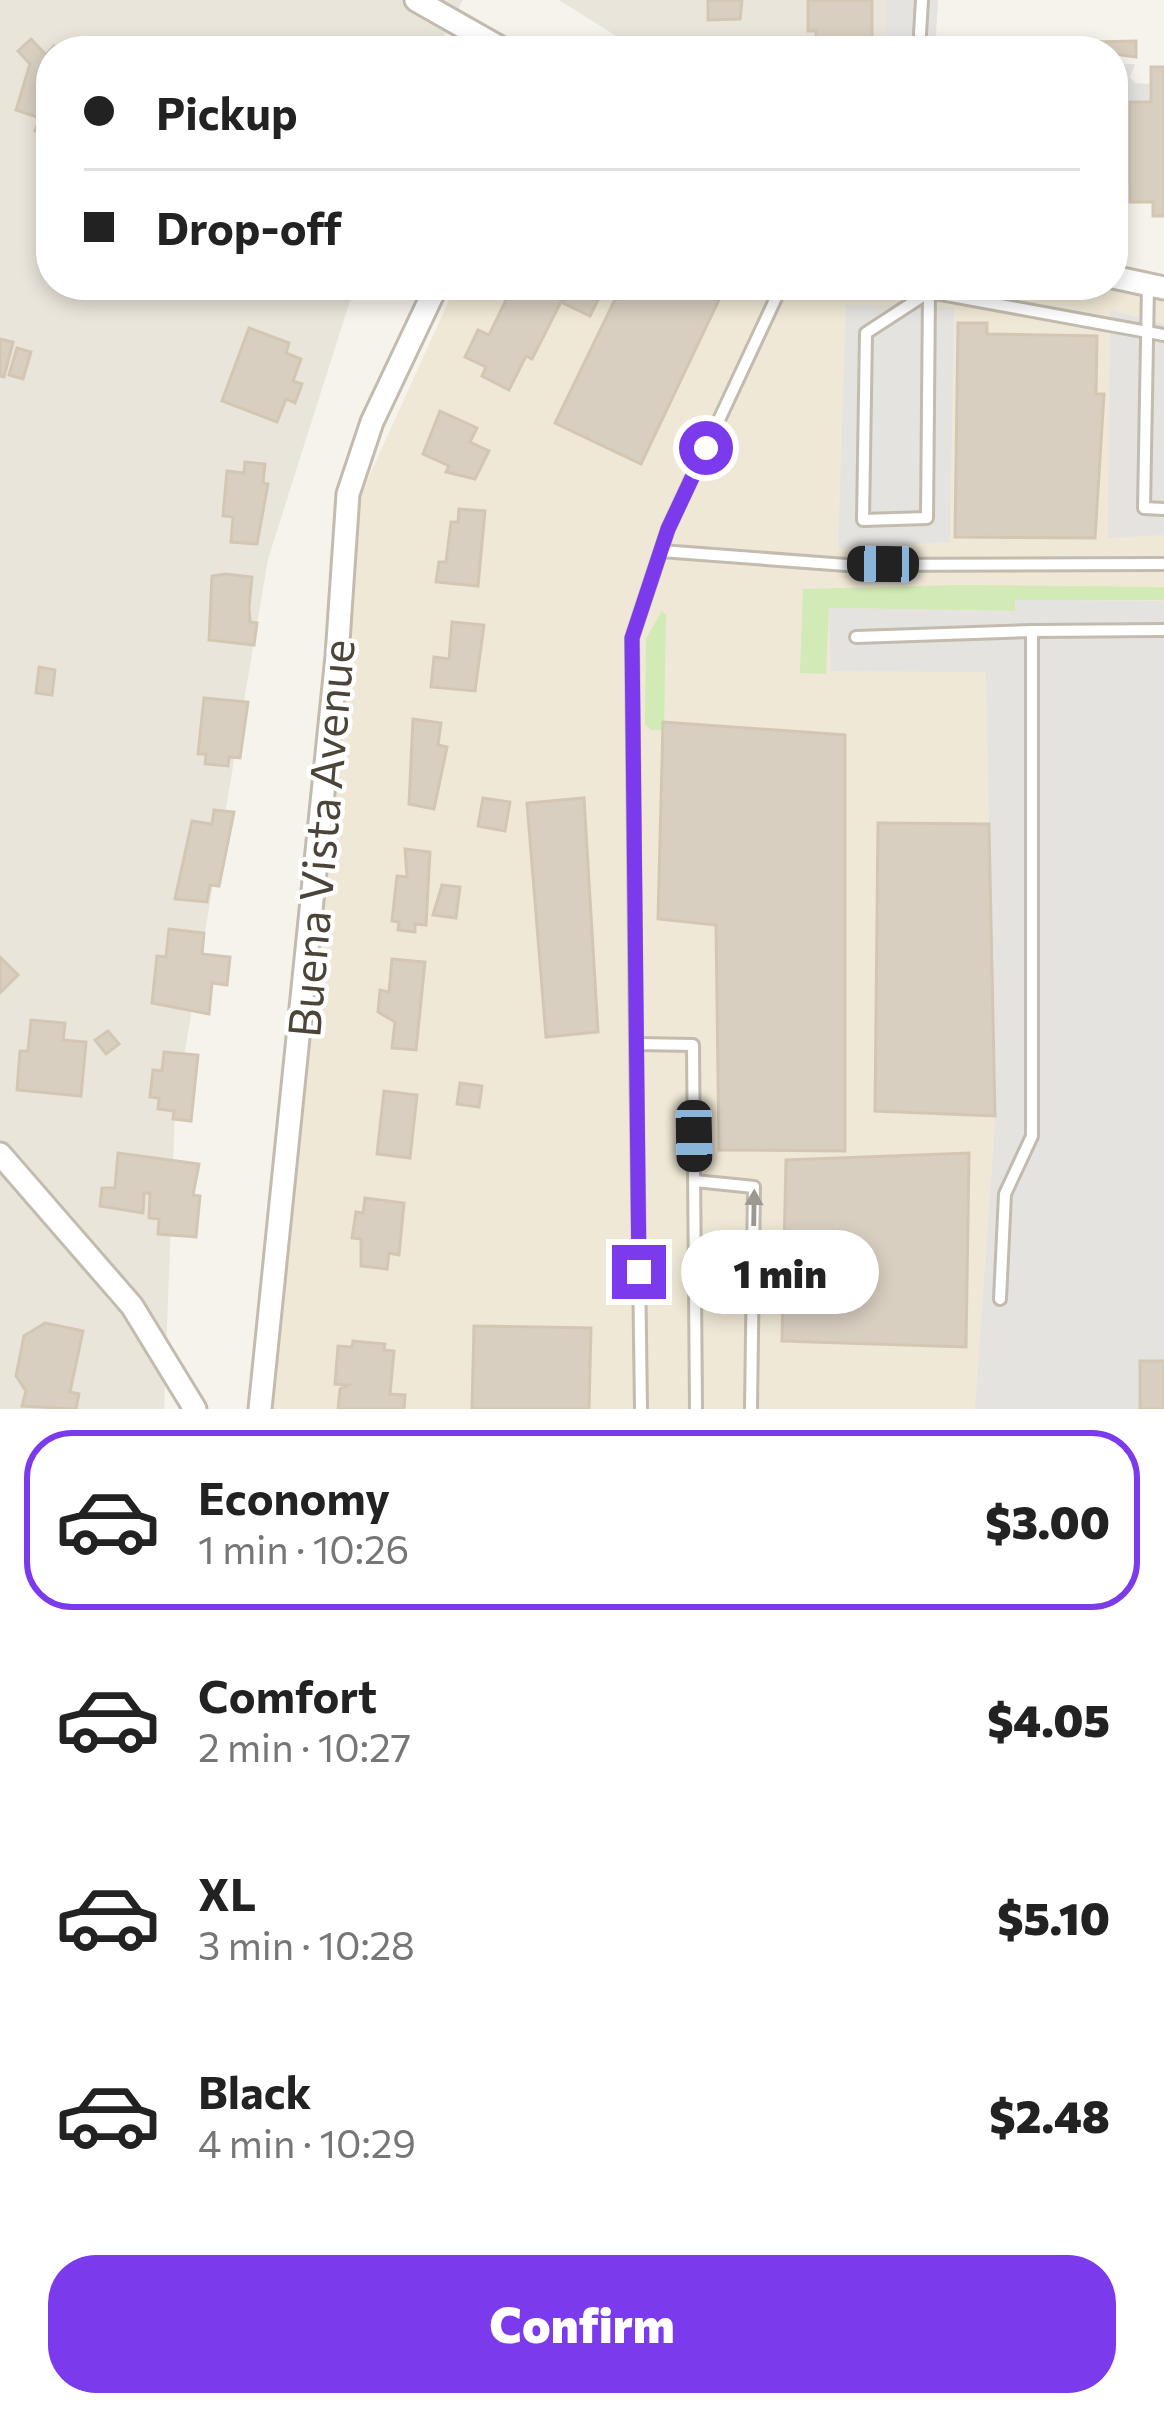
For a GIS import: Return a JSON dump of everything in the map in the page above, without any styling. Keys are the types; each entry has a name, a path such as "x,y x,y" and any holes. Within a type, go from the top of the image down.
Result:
{"street":[{"path":"416,0 480,36"},
{"name":"Buena Vista Avenue","path":"260,1409 335,679 348,494 372,422 430,300"},
{"path":"0,1154 132,1306 195,1409"}],"lane":[{"path":"920,36 922,0"},
{"path":"1156,286 1144,328 1144,508 1164,509"},
{"path":"641,1409 632,638 661,551 775,300"},
{"path":"913,300 866,333 862,520 927,518 929,300"},
{"path":"990,300 1164,335"},
{"path":"661,551 846,565 1164,564"},
{"path":"856,637 1164,630"},
{"path":"1000,1299 1005,1194 1032,1136 1032,631"},
{"path":"636,1044 693,1045 697,1409"},
{"path":"695,1181 754,1186 752,1409"}],"shaded area":[{"path":"0,0 463,0 444,36 36,36 36,300 350,300 268,559 175,1110 164,1409 0,1409"},
{"path":"559,0 938,0 935,36 616,36"},
{"path":"887,0 938,0 936,36 886,36"},
{"path":"1128,64 1135,64 1130,77 1135,83 1151,84 1152,101 1133,102 1133,183 1128,183"},
{"path":"1128,287 1164,293 1164,1409 272,1409 361,494 449,300 1128,300"},
{"path":"846,305 954,307 950,542 838,549"},
{"path":"1110,310 1164,324 1164,535 1108,538"},
{"path":"1015,600 1164,601 1164,1361 1140,1409 975,1409 995,1125 986,672 831,671 829,608 1015,611"}],"green space":[{"path":"1164,587 1164,600 1016,600 1016,611 829,608 826,674 800,673 803,589"},
{"path":"662,611 666,615 664,730 651,730 645,724 646,639"}],"building":[{"path":"708,0 742,0 740,19 708,20"},
{"path":"808,0 872,0 872,36 816,36 816,31 808,31"},
{"path":"31,39 36,44 36,117 16,110 30,64 18,51"},
{"path":"1128,41 1136,41 1136,57 1128,56"},
{"path":"1151,67 1164,67 1164,216 1153,216 1153,202 1130,202 1130,102 1151,102"},
{"path":"506,300 562,300 532,359 526,356 509,390 482,376 486,367 465,357 478,330 489,335"},
{"path":"564,300 598,300 590,316"},
{"path":"615,300 719,300 641,464 555,423"},
{"path":"958,323 987,323 987,334 1097,336 1096,394 1104,394 1095,538 955,537"},
{"path":"249,328 289,343 286,353 301,359 293,381 302,384 295,403 286,399 277,422 222,401"},
{"path":"0,339 13,342 4,377 0,376"},
{"path":"17,348 31,352 23,379 9,375"},
{"path":"440,411 477,428 470,442 489,451 475,479 446,472 449,466 423,454"},
{"path":"245,462 265,464 263,483 268,484 257,544 231,542 233,517 223,516 227,471 244,473"},
{"path":"459,509 485,511 478,586 436,582 439,562 446,562 451,522 458,522"},
{"path":"212,576 252,577 249,607 250,622 257,623 254,645 209,640"},
{"path":"452,622 484,625 475,691 431,687 434,657 449,659"},
{"path":"39,667 55,670 52,695 36,693"},
{"path":"204,698 248,702 240,758 229,757 228,766 205,764 206,754 198,754"},
{"path":"413,719 441,723 438,745 447,747 434,809 409,804"},
{"path":"663,722 845,735 845,1151 719,1150 716,925 658,919"},
{"path":"483,798 510,802 505,831 478,826"},
{"path":"584,798 598,1032 546,1037 527,803"},
{"path":"214,810 234,812 219,886 210,885 207,902 175,899 192,821 212,824"},
{"path":"878,823 989,824 995,1116 875,1111"},
{"path":"405,849 430,852 426,925 415,924 415,932 398,930 399,922 392,921 397,876 407,877"},
{"path":"442,885 460,887 456,918 433,915"},
{"path":"169,929 204,933 202,954 230,957 227,985 212,983 209,1014 152,1003 157,956 166,957"},
{"path":"0,957 18,975 0,993"},
{"path":"392,959 425,962 416,1050 392,1048 395,1022 378,1012 380,990 389,992"},
{"path":"31,1020 65,1023 63,1040 86,1042 81,1096 17,1090 20,1051 28,1051"},
{"path":"108,1031 119,1044 106,1054 95,1040"},
{"path":"164,1052 198,1055 191,1121 173,1119 174,1111 158,1109 159,1098 150,1097 153,1070 162,1071"},
{"path":"460,1083 482,1086 479,1107 457,1104"},
{"path":"384,1091 417,1095 410,1158 377,1154"},
{"path":"118,1153 199,1164 193,1195 200,1196 196,1237 158,1234 159,1219 149,1218 150,1193 144,1193 143,1213 100,1206 102,1188 115,1188"},
{"path":"969,1153 966,1347 782,1341 786,1160"},
{"path":"365,1198 404,1203 399,1255 389,1253 387,1269 361,1266 361,1239 352,1238 356,1212 363,1213"},
{"path":"45,1323 83,1331 70,1392 79,1394 76,1409 22,1406 26,1391 16,1376 24,1336"},
{"path":"474,1326 591,1328 589,1409 472,1409"},
{"path":"353,1341 385,1344 384,1350 394,1351 390,1394 405,1395 404,1409 338,1409 340,1389 348,1385 335,1384 338,1346 352,1347"},
{"path":"1140,1361 1164,1361 1164,1409 1140,1409"}],"route":[{"path":"639,1272 632,638 668,529 706,448"}]}
